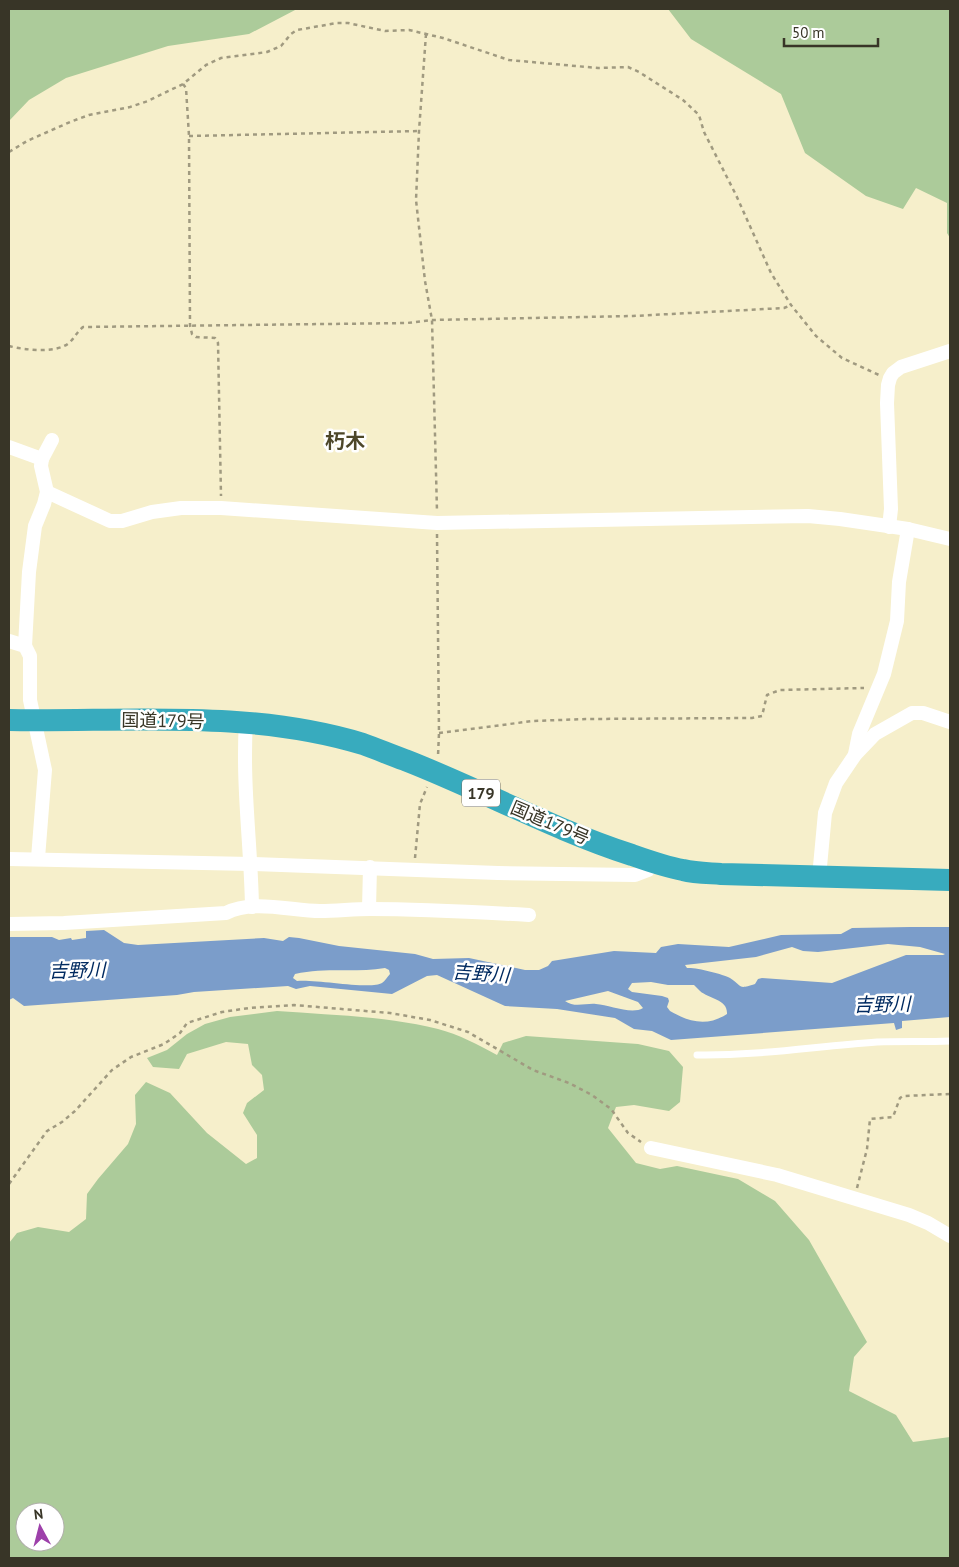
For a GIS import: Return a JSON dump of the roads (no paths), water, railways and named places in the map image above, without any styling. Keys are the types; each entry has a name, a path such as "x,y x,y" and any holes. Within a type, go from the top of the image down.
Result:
{"highway":[{"name":"国道179号","path":"9,720 167,720 246,722 285,726 363,744 433,771 568,832 653,862 683,870 721,874 950,880"}],"street":[{"path":"889,527 891,509 887,403 890,378 893,372 901,367 950,352"},
{"path":"38,858 45,770 40,738 30,700 30,656 25,646 29,572 35,526 44,504 46,492 41,466 42,459 52,440"},
{"path":"9,447 42,459"},
{"path":"46,492 110,521 122,522 152,512 181,508 221,508 437,523 808,516 908,529 950,539"},
{"path":"855,755 859,734 884,674 897,621 899,582 908,529"},
{"path":"9,641 25,646"},
{"path":"819,876 825,813 836,783 855,755 875,734 912,714 923,713 950,722"},
{"path":"246,722 252,907"},
{"path":"9,859 38,858 635,875 648,870 653,862"},
{"path":"369,909 370,867"},
{"path":"9,924 64,923 226,913 234,909 252,907 286,907 318,911 369,909 452,911 529,916"},
{"path":"651,1148 777,1175 909,1215 928,1223 950,1236"}],"lane":[{"path":"698,1055 771,1052 877,1042 950,1041"}],"water":[{"name":"吉野川","path":"950,927 950,1017 902,1021 902,1028 896,1030 894,1023 671,1040 652,1031 634,1029 615,1018 557,1009 505,1006 437,975 427,976 392,994 310,986 296,989 288,986 24,1006 13,998 9,1000 9,937 52,937 59,940 71,938 72,940 86,938 86,931 104,930 124,943 138,945 264,938 283,941 289,937 339,946 415,954 433,959 469,958 525,970 539,970 548,966 552,961 614,951 656,953 661,947 678,944 729,947 781,935 841,934 852,928","holes":["888,944 920,947 945,954 906,955 832,983 762,978 758,979 755,984 745,987 726,976 687,968 685,965 756,957 792,947 803,951 818,952","385,968 389,970 390,974 382,983 376,985 297,981 293,978 295,974 307,972","651,982 668,985 694,985 704,994 721,1002 727,1014 705,1022 684,1018 670,1011 667,1007 668,998 632,992 628,989 632,983","608,991 638,1002 643,1008 627,1010 596,1004 572,1004 565,1001"]}],"district":[{"name":"朽木","path":"345,441"}]}
